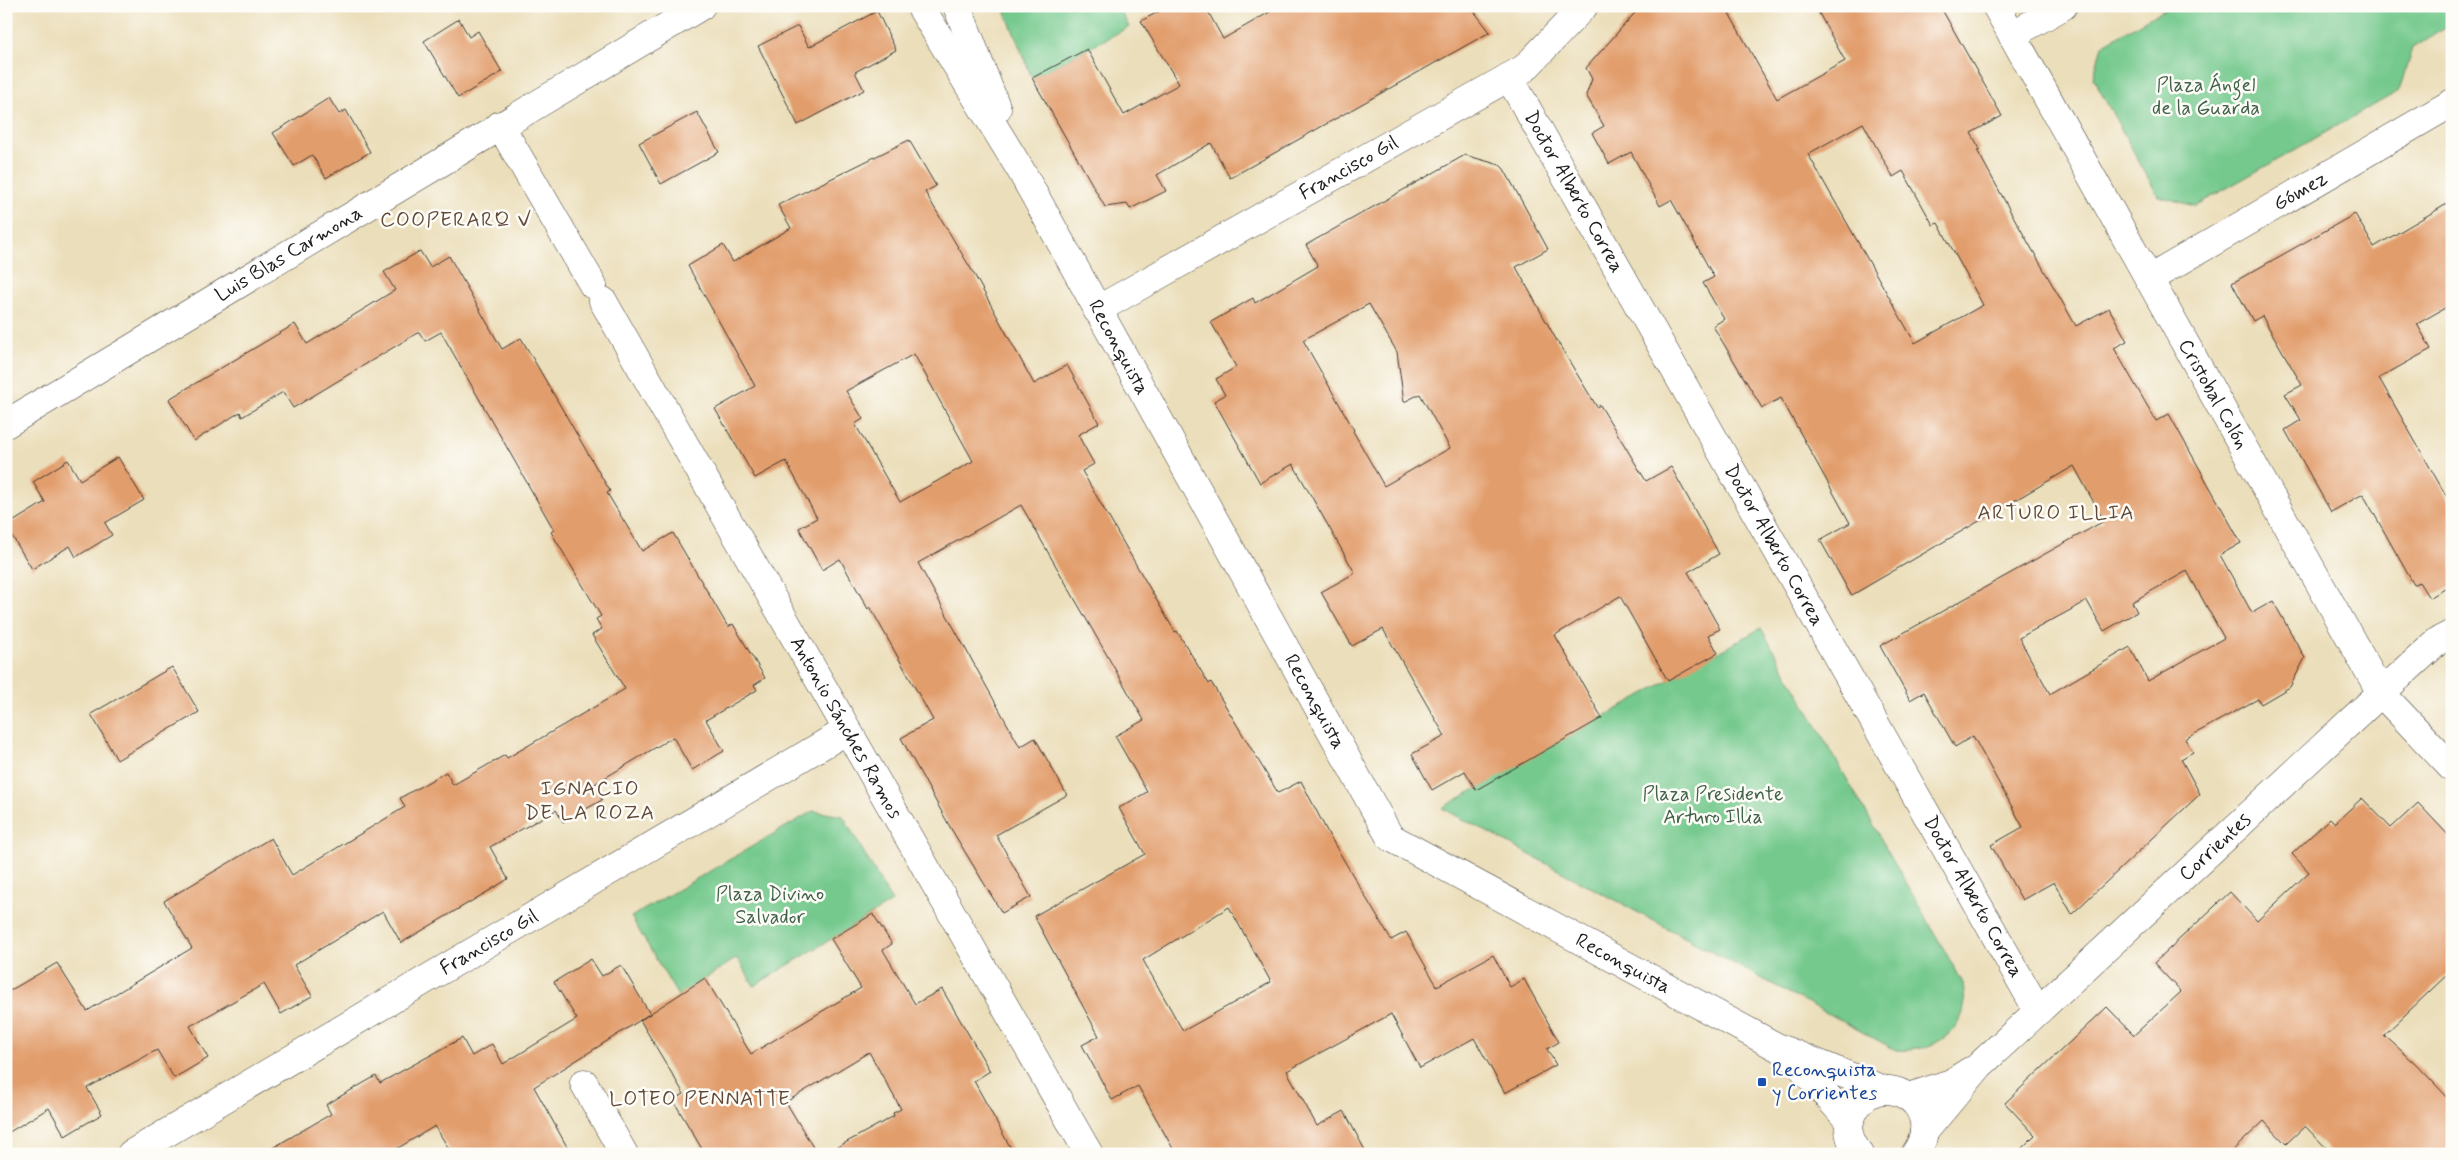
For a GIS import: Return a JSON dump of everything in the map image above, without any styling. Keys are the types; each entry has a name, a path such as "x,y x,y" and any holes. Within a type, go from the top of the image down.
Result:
{"street":[{"name":"Luis Blas Carmona","path":"6,424 500,125 701,6"},
{"name":"Reconquista","path":"920,6 1020,169 1390,837 1790,1054 1897,1094"},
{"name":"Reconquista","path":"957,6 1020,169"},
{"name":"Francisco Gil","path":"1097,310 1525,68 1584,6"},
{"name":"Cristobal Colón","path":"1996,6 2381,693 2452,768"},
{"path":"2012,35 2063,6"},
{"name":"Doctor Alberto Correa","path":"1510,77 2038,1011"},
{"name":"Gómez","path":"2149,279 2452,103"},
{"name":"Antonio Sánches Ramos","path":"500,125 598,293 846,731 1089,1154"},
{"name":"Corrientes","path":"1848,1141 1854,1110 1861,1099 1872,1093 1897,1094 1951,1083 1980,1065 2381,693 2438,641 2452,634"},
{"name":"Francisco Gil","path":"131,1154 846,731"},
{"name":"Reconquista","path":"1790,1054 1848,1141"},
{"name":"Corrientes","path":"1925,1144 1980,1065"},
{"path":"584,1083 624,1154"},
{"path":"1897,1094 1919,1109 1924,1124 1925,1144"}],"green space":[{"path":"1003,6 1118,6 1129,27 1032,78"},
{"name":"Plaza Ángel de la Guarda","path":"2170,6 2452,6 2452,24 2412,48 2399,91 2195,206 2158,196 2093,78 2102,45"},
{"name":"Plaza Presidente Arturo Illia","path":"1761,628 1963,983 1964,1003 1962,1015 1951,1032 1935,1043 1916,1049 1896,1050 1442,808"},
{"name":"Plaza Divino Salvador","path":"813,811 843,816 892,902 754,986 737,958 678,996 631,917"}],"building":[{"path":"1169,6 1205,6 1223,39 1280,6 1470,6 1490,32 1230,178 1211,143 1157,175 1166,191 1130,209 1127,204 1105,207 1032,78 1087,49 1124,115 1179,84 1141,21"},
{"path":"1641,6 1725,6 1777,99 1845,61 1815,6 1940,6 2002,116 1971,133 1980,149 1977,150 2013,216 2076,326 2109,308 2127,341 2114,348 2156,421 2169,414 2241,543 2220,555 2252,613 2273,601 2305,658 2290,687 2261,704 2258,699 2185,739 2193,752 2181,759 2200,794 2072,914 2054,882 2022,900 1991,845 2023,827 1973,736 1955,747 1924,692 1910,700 1880,646 2104,521 2074,466 1852,595 1820,540 1850,523 1781,398 1762,408 1713,326 1724,319 1703,283 1714,277 1671,200 1660,206 1631,152 1609,164 1592,133 1604,126 1586,95 1592,79 1586,68","holes":["1863,123 1893,177 1903,171 1933,225 1938,223 1983,305 1915,343 1808,154","2187,571 2224,638 2148,681 2130,647 2050,694 2019,638 2087,601 2104,631 2137,612 2132,602"]},
{"path":"877,11 896,50 855,72 864,90 798,125 758,46 798,26 809,47"},
{"path":"459,19 469,37 478,31 502,72 458,98 424,41"},
{"path":"329,98 339,114 346,110 370,152 326,178 312,155 294,166 273,133"},
{"path":"697,112 719,152 661,184 639,143"},
{"path":"909,140 936,186 925,192 974,274 1034,384 1067,365 1099,423 1078,435 1094,464 1082,471 1175,632 1177,631 1209,684 1211,682 1278,793 1301,781 1329,835 1391,940 1406,932 1437,986 1493,955 1510,987 1524,979 1559,1042 1547,1049 1556,1065 1505,1093 1474,1038 1420,1068 1391,1014 1287,1071 1317,1126 1344,1111 1367,1154 1176,1154 1138,1086 1112,1100 1082,1045 1099,1036 1034,916 1145,854 1119,808 1147,792 1115,736 1144,720 1021,505 918,563 1020,747 1035,738 1067,795 996,835 1031,897 1002,913 950,827 901,738 933,720 870,607 868,609 840,559 822,570 799,528 817,518 786,461 755,478 715,409 755,386 688,266 723,245 733,262 791,228 778,205","holes":["914,354 973,461 900,502 855,424 863,419 846,391","1229,907 1271,982 1183,1031 1143,960"]},
{"path":"1465,155 1500,165 1548,249 1516,267 1557,341 1597,407 1600,405 1646,481 1671,467 1719,554 1688,572 1720,629 1708,635 1718,653 1668,681 1620,596 1555,635 1602,718 1476,790 1465,771 1432,790 1412,754 1445,736 1383,629 1352,646 1321,592 1355,573 1293,464 1260,483 1214,401 1225,395 1216,379 1236,367 1211,322 1253,298 1255,303 1318,266 1306,245","holes":["1369,304 1397,352 1404,402 1420,394 1450,448 1384,486 1303,340"]},
{"path":"2452,201 2452,304 2417,324 2431,349 2379,378 2452,506 2452,585 2429,598 2419,582 2414,585 2363,494 2331,512 2285,430 2301,420 2285,394 2302,385 2262,316 2253,321 2232,283 2355,214 2374,247"},
{"path":"420,251 430,267 449,256 502,349 521,338 610,491 607,493 642,551 673,533 728,627 733,624 765,678 754,685 757,690 706,720 724,751 692,770 673,737 593,785 602,800 563,822 556,810 490,847 508,879 492,889 401,943 383,911 294,965 312,996 281,1014 264,984 190,1026 208,1058 174,1078 157,1050 87,1088 102,1114 65,1136 49,1108 6,1134 6,993 57,963 87,1011 192,948 164,901 271,838 292,875 405,807 400,798 446,772 453,785 505,755 507,758 625,689 592,635 602,629 596,619 601,616 551,532 554,530 441,332 425,341 419,332 293,408 283,392 242,417 240,412 194,441 169,399 295,324 307,344 395,290 384,272"},
{"path":"118,457 144,500 105,523 112,535 76,557 70,546 32,569 6,526 45,502 33,482 68,460 80,480"},
{"path":"172,667 199,712 117,760 91,714"},
{"path":"2362,798 2391,828 2418,803 2452,839 2452,970 2384,1035 2415,1063 2452,1102 2452,1154 2332,1154 2305,1126 2286,1144 2264,1121 2229,1154 2016,1154 2035,1135 2005,1103 2107,1007 2134,1035 2181,992 2154,963 2230,892 2257,921 2309,872 2292,854 2330,818 2335,823"},
{"path":"873,914 892,944 883,950 915,1004 942,989 990,1071 974,1081 1014,1154 825,1154 894,1116 893,1113 901,1109 869,1052 786,1102 817,1154 705,1154 673,1100 684,1094 640,1020 705,978 751,1054 861,988 831,939"},
{"path":"591,959 602,976 621,965 650,1014 534,1087 571,1154 452,1154 435,1126 388,1154 262,1154 331,1114 326,1105 341,1096 376,1076 380,1083 462,1038 472,1056 492,1044 503,1064 577,1019 554,982"}],"place":[{"name":"Reconquista y Corrientes","path":"1762,1082"}],"district":[{"name":"COOPERARQ V","path":"456,220"},
{"name":"ARTURO ILLIA","path":"2056,513"},
{"name":"IGNACIO DE LA ROZA","path":"590,801"},
{"name":"LOTEO PENNATTE","path":"700,1099"}]}
